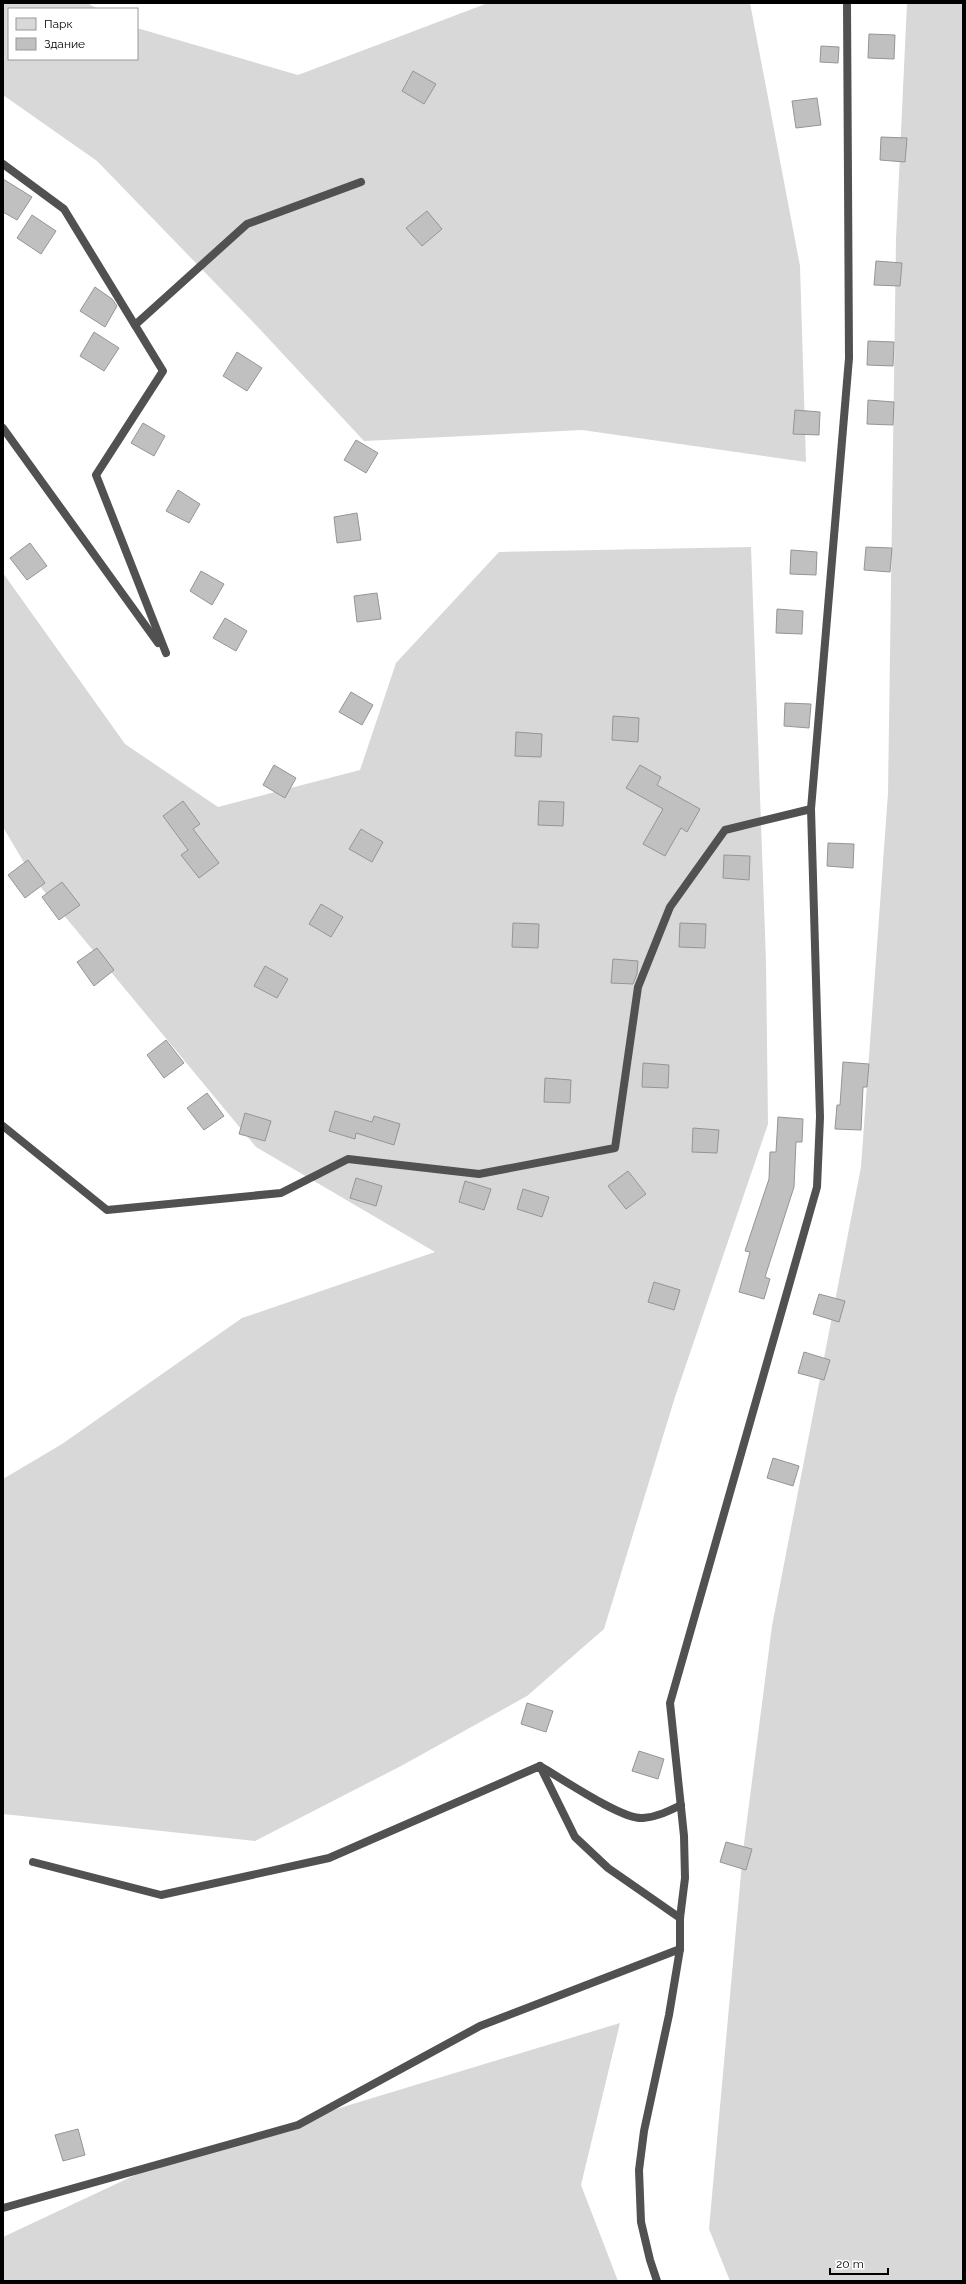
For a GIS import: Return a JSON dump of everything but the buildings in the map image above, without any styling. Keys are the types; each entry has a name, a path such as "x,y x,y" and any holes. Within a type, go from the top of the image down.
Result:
{"lane":[{"path":"657,2281 650,2260 641,2222 639,2170 644,2131 669,2015 680,1949 680,1918 685,1878 681,1804 670,1704 817,1187 820,1117 811,809 849,358 847,3"},
{"path":"3,164 64,209 163,370 96,475 166,653 3,428"},
{"path":"135,325 247,224 361,182"},
{"path":"3,1126 107,1210 281,1193 348,1159 479,1174 615,1148 638,987 670,907 725,830 811,809"},
{"path":"540,1766 604,1805 642,1818 661,1815 681,1804"},
{"path":"33,1862 160,1895 329,1858 540,1766"},
{"path":"540,1766 575,1837 608,1868 680,1918"},
{"path":"3,2208 298,2125 480,2026 680,1949"}],"green space":[{"path":"3,3 87,3 96,8 8,8 8,60 138,60 138,28 298,75 488,3 750,3 800,266 806,462 582,430 364,441 254,323 97,161 3,95"},
{"path":"907,3 963,3 963,2281 730,2281 709,2229 743,1851 772,1626 861,1167 888,793 896,239"},
{"path":"751,547 766,961 768,1124 675,1397 604,1629 527,1696 401,1766 255,1841 3,1814 3,1479 62,1444 242,1318 435,1252 256,1147 33,878 3,827 3,573 125,744 218,807 360,770 396,663 499,552"},
{"path":"620,2023 581,2185 618,2281 3,2281 3,2237 165,2161"}]}
